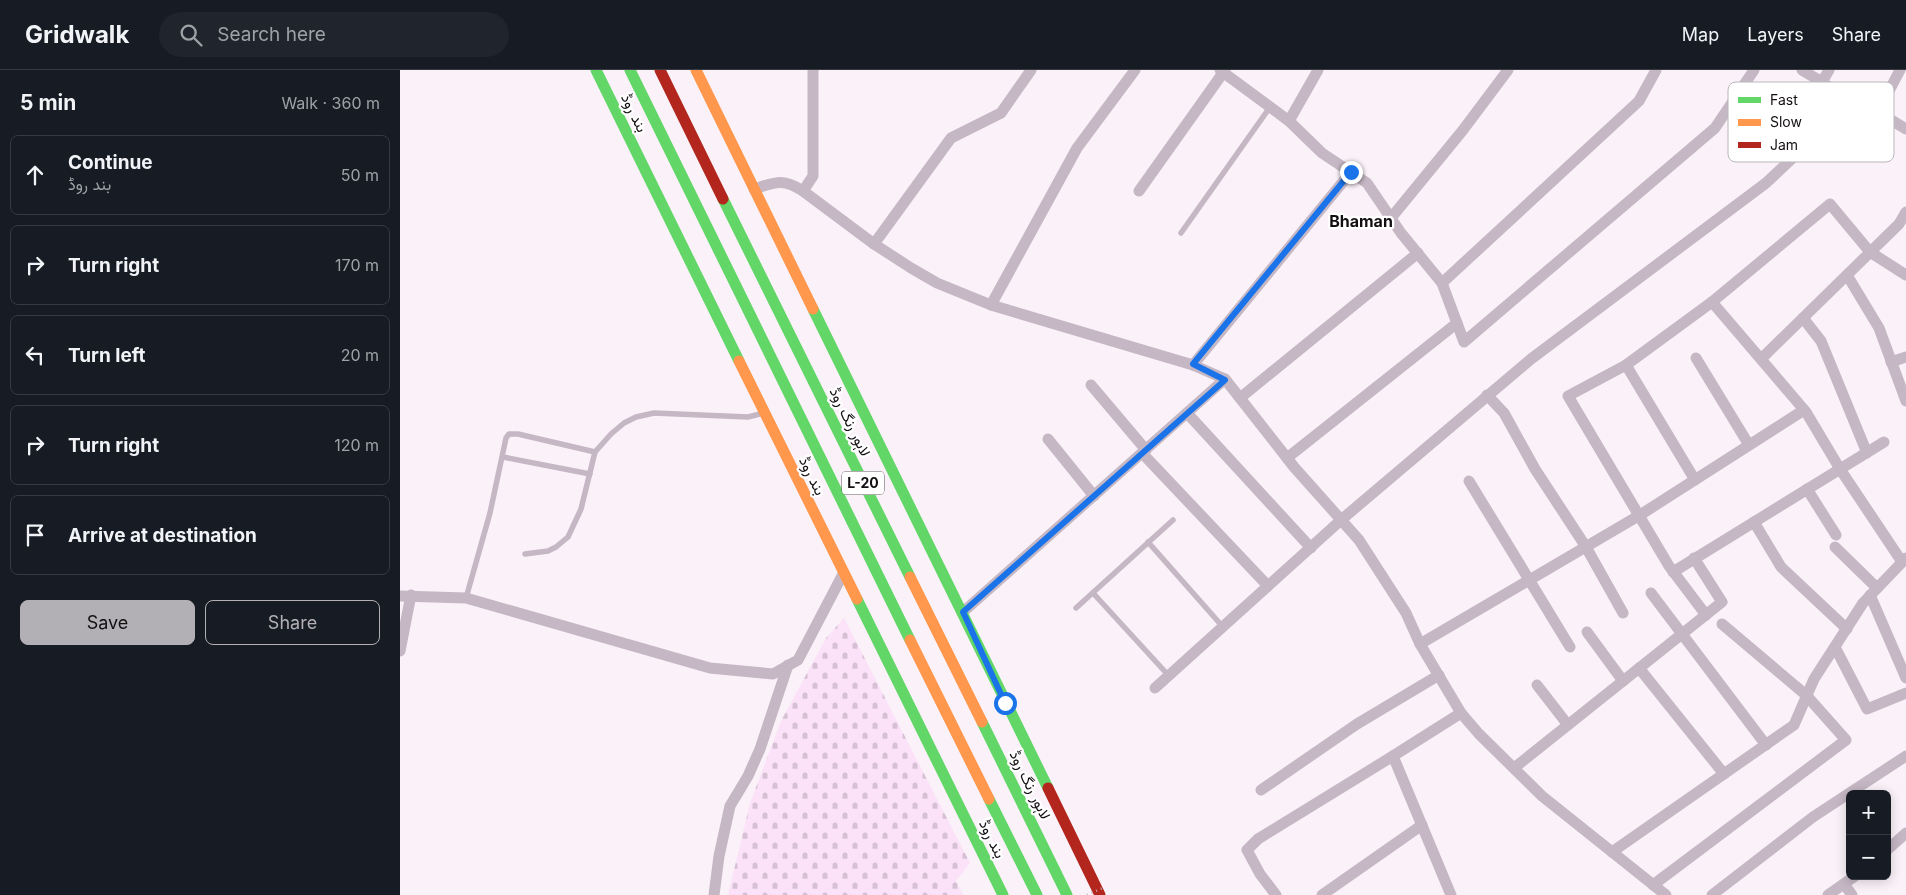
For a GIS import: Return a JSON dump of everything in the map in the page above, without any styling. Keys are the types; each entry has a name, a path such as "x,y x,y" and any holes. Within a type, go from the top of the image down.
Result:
{"main road":[{"name":"بند روڈ","path":"596,70 1003,895"},
{"name":"L-20","path":"630,70 1038,895"},
{"name":"لاہور رنگ روڈ","path":"660,70 1067,895"},
{"path":"696,70 963,612 1005,703 1103,891"}],"street":[{"path":"803,191 813,176 813,70"},
{"path":"874,244 951,138 1001,113 1031,70"},
{"path":"991,305 1077,148 1135,70"},
{"path":"1289,121 1318,70"},
{"path":"1391,218 1463,130 1508,70"},
{"path":"1442,283 1639,100 1656,70"},
{"path":"1746,82 1754,70"},
{"path":"1802,70 1822,82 1829,70"},
{"path":"1894,82 1900,70"},
{"path":"1139,191 1223,71 1289,121 1322,153 1367,183 1391,218 1442,283 1464,342 1714,128 1728,108"},
{"path":"1894,122 1906,129"},
{"path":"1155,688 1341,520 1531,359 1766,182 1788,162"},
{"path":"1193,364 1351,172"},
{"path":"754,189 776,182 792,184 874,244 937,283 991,305 1193,364 1225,380 1287,458 1358,540 1406,612 1420,644 1461,713 1479,734 1542,796 1666,895"},
{"path":"1706,615 1673,572 1568,396 1626,365 1712,302 1830,204 1870,252 1906,275"},
{"path":"1761,359 1898,224 1906,212"},
{"path":"1240,398 1418,253"},
{"path":"1847,275 1878,328 1906,401"},
{"path":"1612,852 1794,726 1814,679 1863,603 1904,560 1840,469 1804,410 1712,302"},
{"path":"1803,318 1821,341 1867,452"},
{"path":"1287,458 1457,323"},
{"path":"1891,362 1906,357"},
{"path":"1696,358 1750,445"},
{"path":"1626,365 1695,480"},
{"path":"963,612 1225,380"},
{"path":"1091,385 1144,451 1268,586"},
{"path":"1487,396 1504,413 1535,469 1586,547 1623,614"},
{"path":"1420,644 1640,515 1804,410"},
{"path":"1187,413 1311,548"},
{"path":"1048,439 1094,496"},
{"path":"1673,572 1884,442"},
{"path":"1469,481 1570,647"},
{"path":"1808,489 1836,535"},
{"path":"1754,522 1781,567 1847,629"},
{"path":"1835,547 1874,592 1906,678"},
{"path":"1514,768 1722,602 1694,558"},
{"path":"400,651 406,596 466,598 710,668 772,674 798,660 843,574"},
{"path":"1651,593 1766,745"},
{"path":"1653,885 1846,740 1806,695 1722,624"},
{"path":"1587,632 1623,681"},
{"path":"1836,647 1867,709 1906,693"},
{"path":"714,895 719,856 730,806 748,776 760,749 788,665"},
{"path":"1639,668 1724,774"},
{"path":"1261,790 1357,724 1439,675"},
{"path":"1537,685 1568,725"},
{"path":"1276,895 1260,874 1247,850 1258,839 1461,713"},
{"path":"1393,756 1451,895"},
{"path":"1712,895 1813,817 1906,756"},
{"path":"1322,895 1422,825"},
{"path":"1891,846 1906,833"},
{"path":"1828,895 1850,880"},
{"path":"1844,884 1852,895"}],"lane":[{"path":"1181,234 1270,106"},
{"path":"525,554 548,551 568,537 581,509 595,452 606,438 624,423 645,414 748,417 764,413"},
{"path":"466,598 503,457 506,438 511,433 595,452"},
{"path":"503,457 590,474"},
{"path":"1076,608 1174,520"},
{"path":"1148,542 1223,627"},
{"path":"1093,593 1169,676"}],"path":[{"path":"1087,895 1103,891"}],"green space":[{"path":"844,618 970,863 956,881 963,895 728,895 750,803 781,721 826,638"}],"traffic: fast":[{"path":"596,70 739,361"},
{"path":"630,70 910,640"},
{"path":"723,199 910,577"},
{"path":"813,309 1048,788"},
{"path":"857,599 1003,895"},
{"path":"982,722 1067,895"},
{"path":"989,799 1037,895"}],"traffic: slow":[{"path":"696,70 813,309"},
{"path":"739,361 857,599"},
{"path":"910,577 982,722"},
{"path":"910,640 989,799"}],"traffic: jam":[{"path":"660,70 723,199"},
{"path":"1048,788 1100,895"}],"district":[{"name":"Bhaman","path":"1361,221"}],"route":[{"path":"1005,703 963,612 1225,380 1193,364 1351,172"}]}
